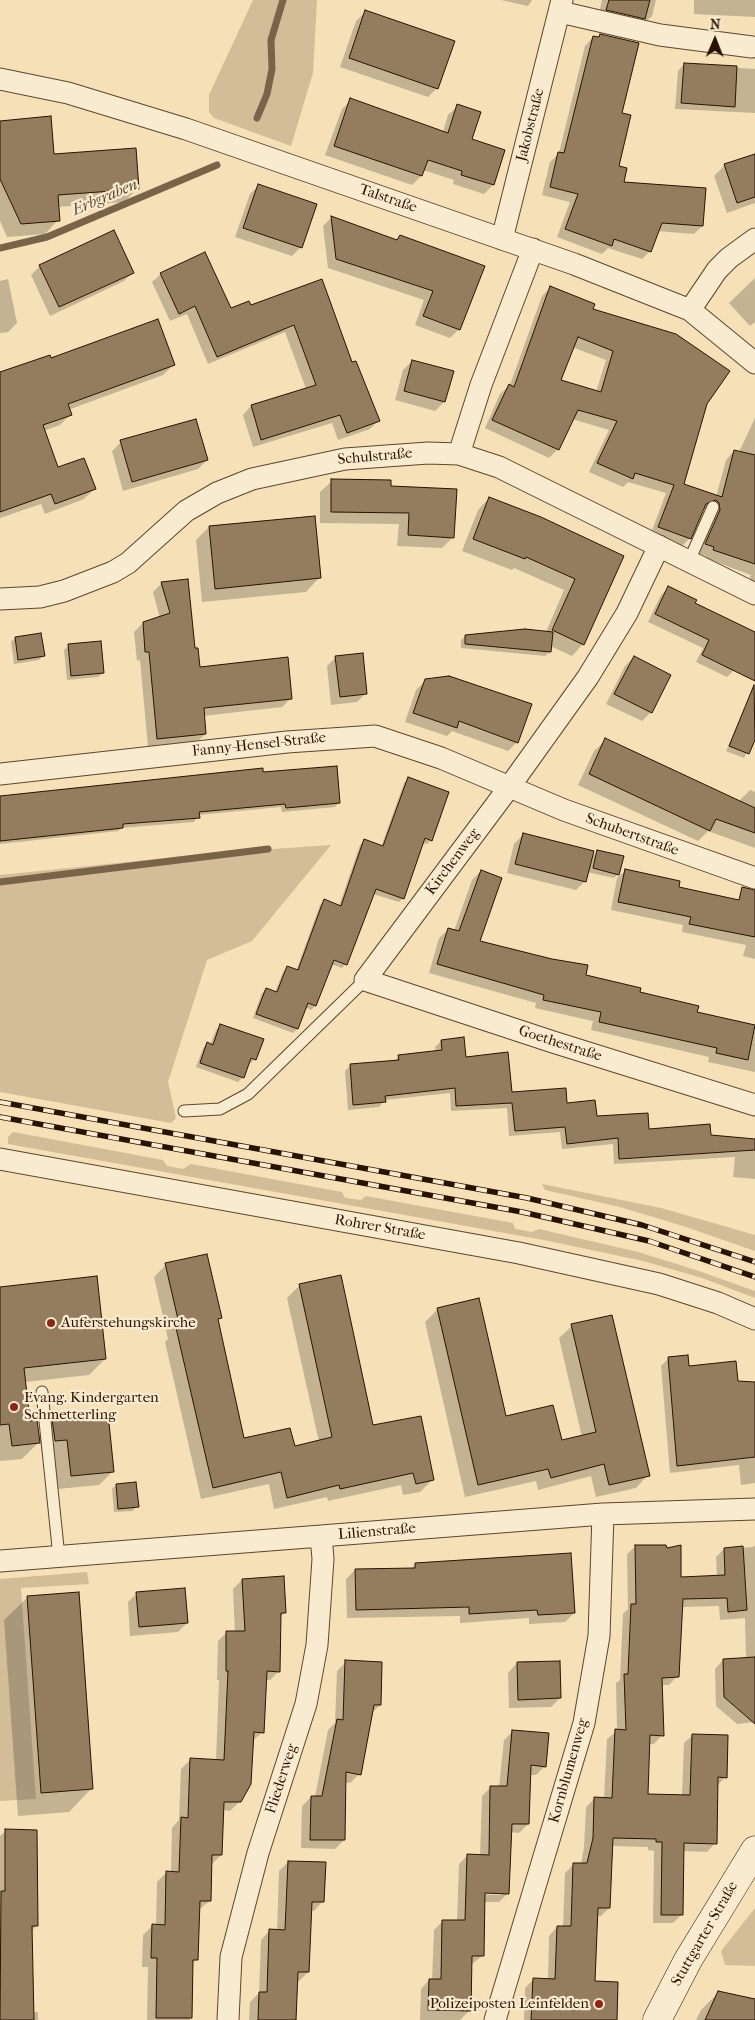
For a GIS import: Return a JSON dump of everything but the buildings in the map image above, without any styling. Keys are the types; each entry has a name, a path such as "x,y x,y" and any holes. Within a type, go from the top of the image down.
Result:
{"main road":[{"name":"Stuttgarter Straße","path":"657,2020 685,1966 755,1850"}],"street":[{"name":"Jakobstraße","path":"502,238 561,6 660,36 752,47"},
{"name":"Talstraße","path":"0,79 68,93 186,129 533,249 690,310 755,363"},
{"path":"690,310 717,270 729,258 755,239"},
{"path":"459,454 481,384 533,249"},
{"name":"Schulstraße","path":"0,599 40,596 64,591 113,572 128,563 186,511 217,493 252,479 303,466 352,458 394,454 459,454 480,460 520,476 755,594"},
{"name":"Kirchenweg","path":"365,980 510,786 602,656 627,613 659,546"},
{"name":"Fanny-Hensel-Straße","path":"0,774 277,743 375,736 424,752 510,786"},
{"name":"Schubertstraße","path":"510,786 564,810 755,878"},
{"name":"Goethestraße","path":"365,980 562,1045 755,1104"},
{"name":"Rohrer Straße","path":"0,1160 519,1253 659,1284 718,1303 755,1319"},
{"name":"Lilienstraße","path":"0,1562 603,1514 755,1509"},
{"name":"Kornblumenweg","path":"496,2020 584,1723 599,1636 603,1514"},
{"name":"Fliederweg","path":"228,2020 231,1957 258,1853 306,1704 317,1645 323,1558 321,1536"}],"lane":[{"path":"689,562 713,507"},
{"name":"Kirchenweg","path":"184,1112 220,1109 248,1094 365,980"},
{"path":"42,1392 58,1557"}],"shaded area":[{"path":"253,0 317,0 313,73 291,146 214,118 209,112 209,95"},
{"path":"331,845 252,941 207,960 168,1082 176,1118 171,1123 0,1092 0,875 214,853"},
{"path":"13,1132 163,1160 167,1166 183,1169 191,1164 342,1192 345,1198 361,1200 366,1196 513,1223 515,1229 532,1232 539,1229 638,1252 755,1291 755,1298 702,1278 643,1261 544,1240 8,1144 8,1137"},
{"path":"542,1184 661,1208 755,1235 755,1251 620,1207 545,1190"},
{"path":"87,1572 89,1584 21,1588 36,1799 0,1801 0,1579"},
{"path":"755,1908 755,1966 725,1965 721,1951"}],"waterway":[{"name":"Erbgraben","path":"257,118 267,94 272,69 271,40 283,0"},
{"name":"Erbgraben","path":"0,248 47,237 217,165"},
{"path":"0,882 268,849"}],"railway":[{"path":"0,1102 527,1198 642,1225 755,1262"},
{"path":"0,1117 522,1212 649,1241 755,1277"}],"place":[{"name":"Auferstehungskirche","path":"51,1323"},
{"name":"Evang. Kindergarten Schmetterling","path":"14,1407"},
{"name":"Polizeiposten Leinfelden","path":"599,2004"}]}
